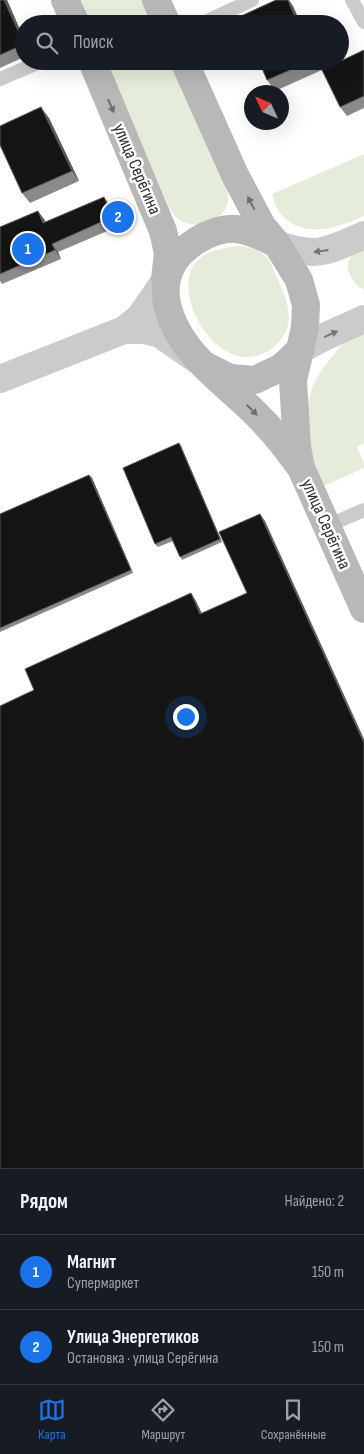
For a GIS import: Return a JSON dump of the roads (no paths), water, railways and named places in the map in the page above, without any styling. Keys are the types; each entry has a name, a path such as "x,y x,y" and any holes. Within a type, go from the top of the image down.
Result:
{"main road":[{"path":"65,0 72,15"},
{"path":"156,0 163,15"},
{"name":"улица Серёгина","path":"96,70 163,231 168,253 165,280"},
{"path":"188,70 235,175 262,226 277,244 299,280 306,305 305,327 293,380 297,448 301,468"},
{"path":"277,244 253,232 232,227 207,234 187,246 174,262 165,280 166,298 173,323 187,346 204,365 253,411 301,468"},
{"path":"204,365 230,378 255,380 282,367 300,350"},
{"name":"улица Серёгина","path":"301,468 364,608"}],"street":[{"path":"277,244 308,253 329,250 364,234"},
{"path":"0,379 124,330 140,317 165,280"},
{"path":"300,350 322,338 364,320"},
{"path":"124,330 144,330 160,334 204,365"}],"lane":[{"path":"220,15 252,0"},
{"path":"352,0 364,22"},
{"path":"0,80 22,70"},
{"path":"327,526 364,510"}],"place":[{"name":"Улица Энергетиков","path":"118,217"},
{"name":"Магнит","path":"28,249"}]}
